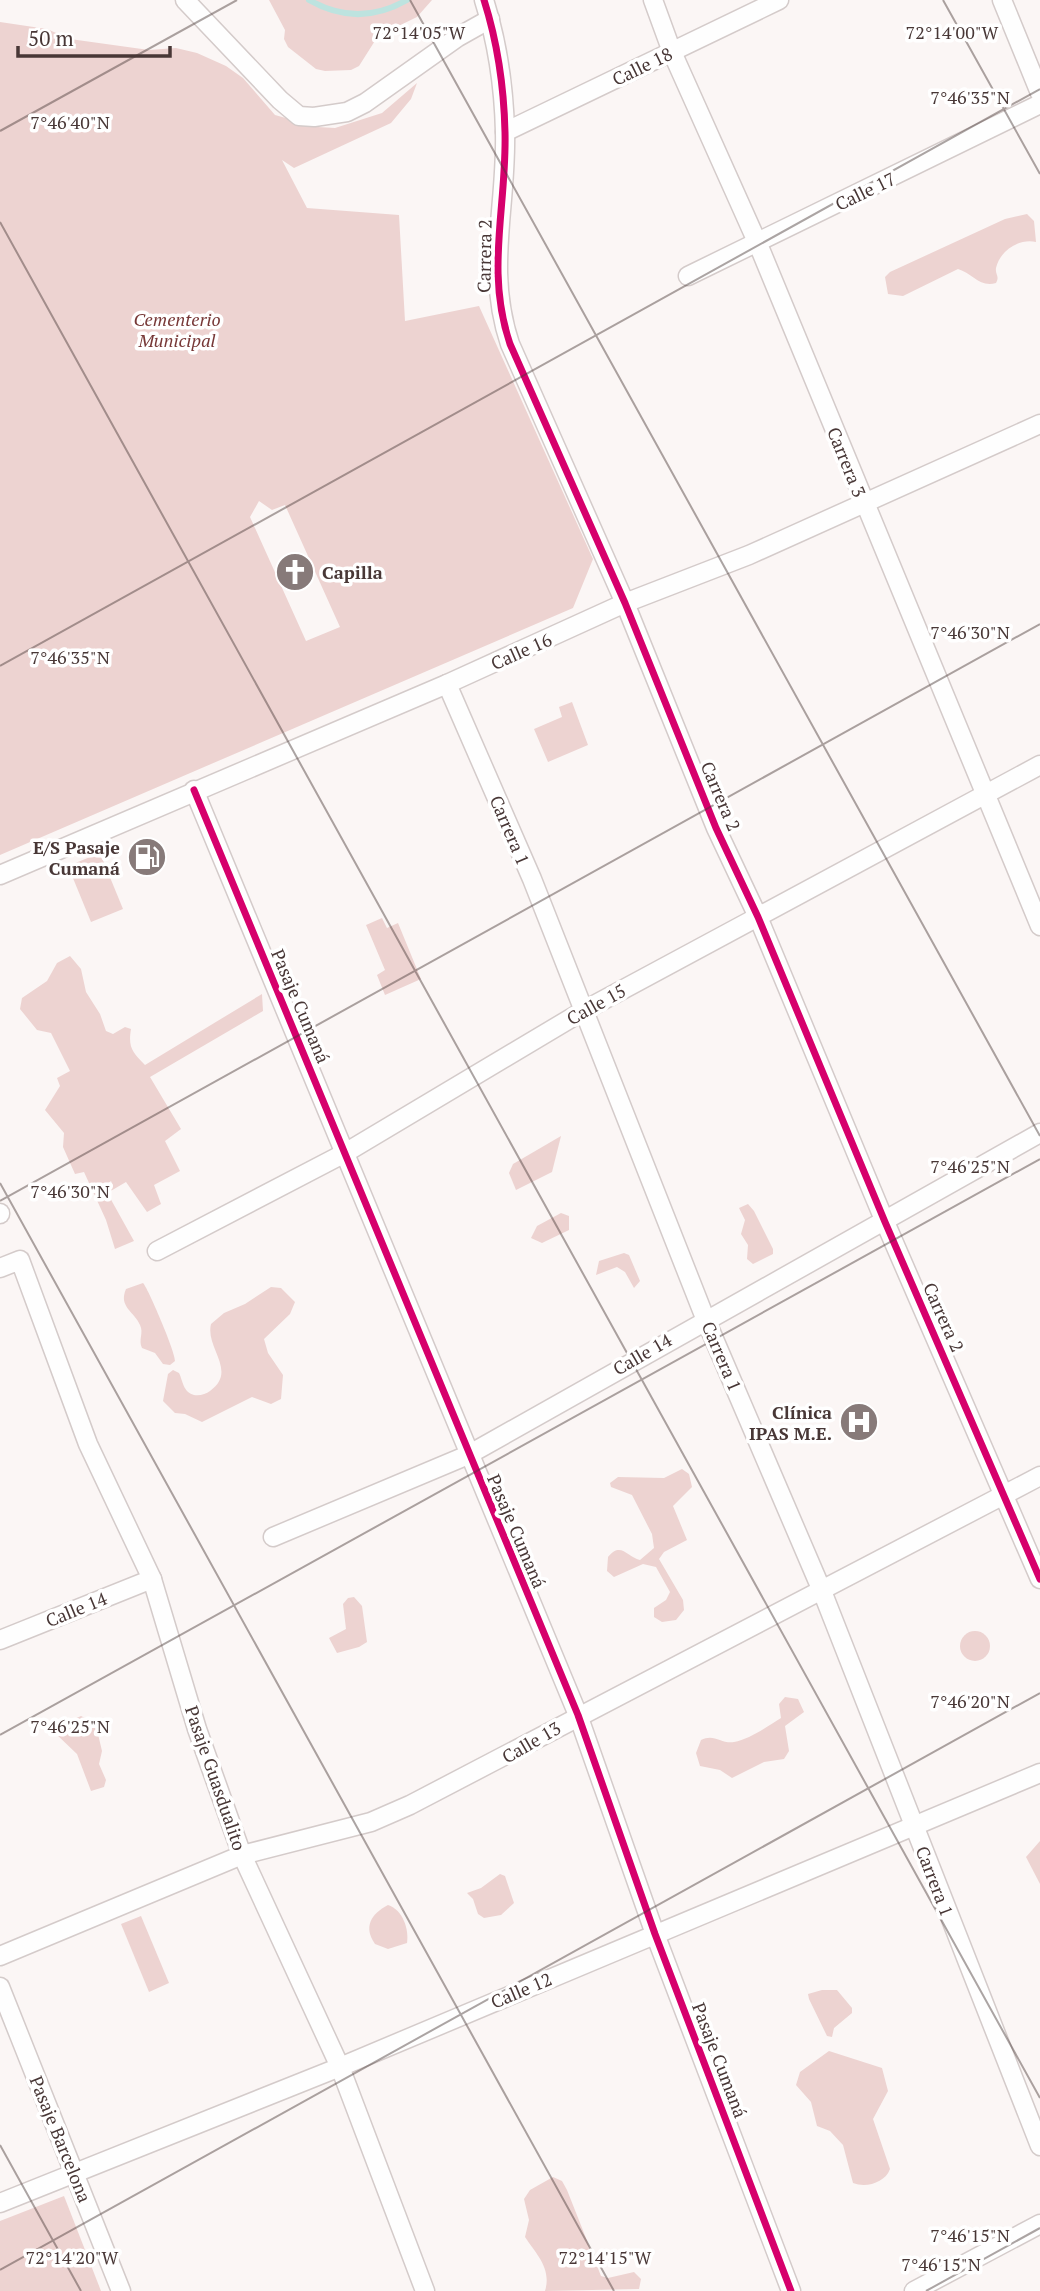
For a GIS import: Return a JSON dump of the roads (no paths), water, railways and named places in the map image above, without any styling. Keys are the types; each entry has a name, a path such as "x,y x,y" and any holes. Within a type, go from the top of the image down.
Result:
{"street":[{"path":"185,0 281,100 299,116 314,117 347,112 365,103 458,37 490,19"},
{"name":"Carrera 2","path":"484,0 490,19 505,132 496,281 500,314 510,344 625,603 716,828 758,917 885,1222 1040,1579"},
{"name":"Carrera 3","path":"653,0 672,52 758,244 1040,926"},
{"name":"Calle 18","path":"505,132 779,0"},
{"path":"1002,0 1040,93"},
{"name":"Calle 17","path":"688,276 1040,104"},
{"name":"Calle 16","path":"0,875 447,684 625,603 749,555 1040,424"},
{"name":"Carrera 1","path":"447,684 532,879 705,1318 822,1591 1040,2146"},
{"name":"Calle 15","path":"157,1251 345,1153 583,1011 1040,765"},
{"name":"Pasaje Cumaná","path":"194,790 578,1716 655,1934 791,2291"},
{"name":"Calle 14","path":"273,1537 468,1455 705,1318 885,1222 1040,1133"},
{"name":"Pasaje Guasdualito","path":"0,1268 20,1259 88,1444 152,1579 197,1729 242,1855 340,2067 425,2291"},
{"name":"Calle 13","path":"0,1956 242,1855 381,1818 495,1763 578,1716 1040,1476"},
{"name":"Calle 14","path":"0,1640 152,1579"},
{"name":"Calle 12","path":"0,2203 340,2067 1040,1773"},
{"name":"Pasaje Barcelona","path":"0,1987 121,2291"},
{"path":"914,2291 1040,2224"}],"waterway":[{"path":"309,0 334,11 358,14 382,11 407,0"}],"place":[{"name":"Capilla","path":"295,572"},
{"name":"E/S Pasaje Cumaná","path":"147,857"},
{"name":"Clínica IPAS M.E.","path":"859,1422"}],"park label":[{"name":"Cementerio Municipal","path":"177,329"}]}
